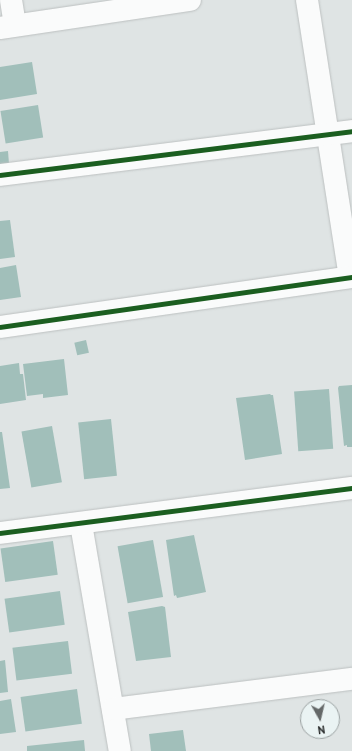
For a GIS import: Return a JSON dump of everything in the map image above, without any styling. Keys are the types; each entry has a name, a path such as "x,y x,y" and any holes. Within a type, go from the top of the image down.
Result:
{"street":[{"path":"11,0 7,26 156,2 190,0"},
{"path":"0,327 351,277 307,0"},
{"path":"0,175 352,131"},
{"path":"0,533 81,524 352,488"},
{"path":"81,524 120,751"},
{"path":"113,708 352,680"}],"building":[{"path":"32,62 37,94 0,100 0,67"},
{"path":"38,105 43,138 6,144 0,111"},
{"path":"8,151 9,164 0,164 0,152"},
{"path":"10,220 15,257 0,259 0,221"},
{"path":"16,265 21,297 0,300 0,268"},
{"path":"86,340 89,353 77,355 74,343"},
{"path":"64,359 68,395 43,398 43,394 27,396 23,364"},
{"path":"19,363 20,374 23,374 26,400 0,404 0,366"},
{"path":"352,385 352,447 347,447 347,445 344,446 338,388 339,386"},
{"path":"329,389 333,449 298,451 294,391"},
{"path":"270,394 273,395 282,454 245,460 236,398"},
{"path":"111,419 117,476 84,479 78,422"},
{"path":"52,426 62,482 31,488 21,431"},
{"path":"0,432 2,432 10,488 0,489"},
{"path":"194,535 206,592 177,598 176,595 174,596 166,540"},
{"path":"153,540 163,597 128,603 118,546"},
{"path":"53,541 58,575 5,582 1,548"},
{"path":"60,591 65,625 9,632 5,599"},
{"path":"162,606 165,607 171,657 136,661 128,612"},
{"path":"68,641 72,674 16,681 12,648"},
{"path":"5,660 8,692 0,693 0,661"},
{"path":"77,689 82,724 25,732 21,697"},
{"path":"11,699 16,732 0,734 0,701"},
{"path":"183,730 186,751 151,751 149,734"},
{"path":"84,740 85,751 27,751 27,746"}],"cycle path":[{"path":"0,175 352,131"},
{"path":"0,327 352,277"},
{"path":"0,533 352,488"}]}
